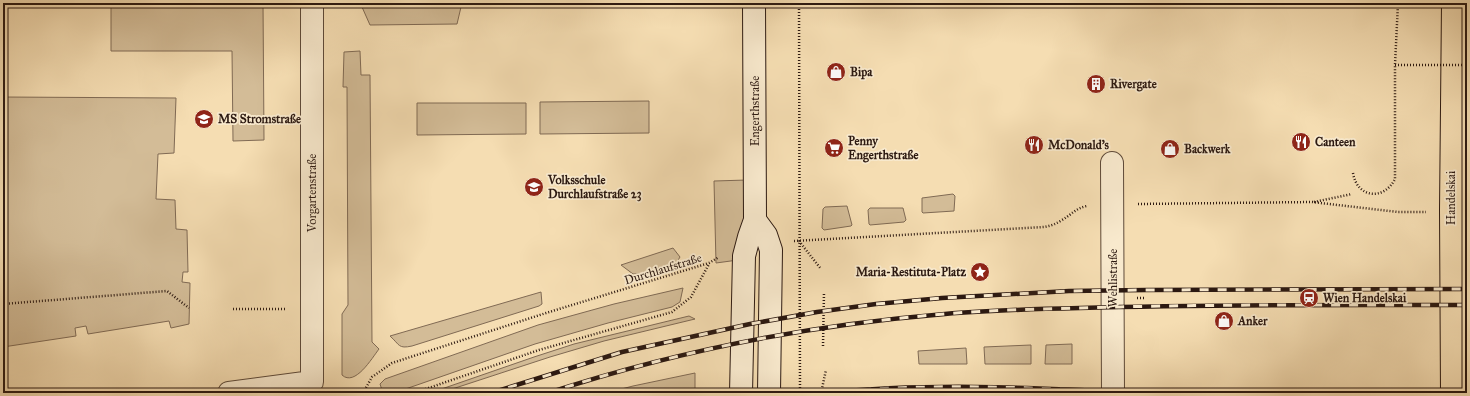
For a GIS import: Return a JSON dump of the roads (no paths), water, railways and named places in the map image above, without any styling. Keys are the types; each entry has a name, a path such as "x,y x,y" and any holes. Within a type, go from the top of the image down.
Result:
{"main road":[{"name":"Handelskai","path":"1452,393 1451,210 1453,3"}],"street":[{"name":"Vorgartenstraße","path":"229,393 312,382 312,3"},
{"name":"Engerthstraße","path":"741,393 744,256 755,220 754,3"},
{"name":"Wehlistraße","path":"1112,163 1113,393"},
{"path":"755,220 766,235 771,250 769,393"}],"railway":[{"path":"491,393 622,352 750,324 817,312 876,304 942,298 1069,291 1467,289"},
{"path":"548,393 645,364 744,342 844,325 945,314 1029,309 1177,306 1467,305"},
{"path":"826,393 945,387 1025,388 1144,393"}],"place":[{"name":"Bipa","path":"836,72"},
{"name":"Rivergate","path":"1096,84"},
{"name":"MS Stromstraße","path":"204,119"},
{"name":"Canteen","path":"1301,142"},
{"name":"McDonald's","path":"1034,145"},
{"name":"Penny Engerthstraße","path":"834,148"},
{"name":"Backwerk","path":"1170,149"},
{"name":"Volksschule Durchlaufstraße 23","path":"534,187"},
{"name":"Maria-Restituta-Platz","path":"980,272"},
{"name":"Wien Handelskai","path":"1309,298"},
{"name":"Anker","path":"1224,321"}]}
